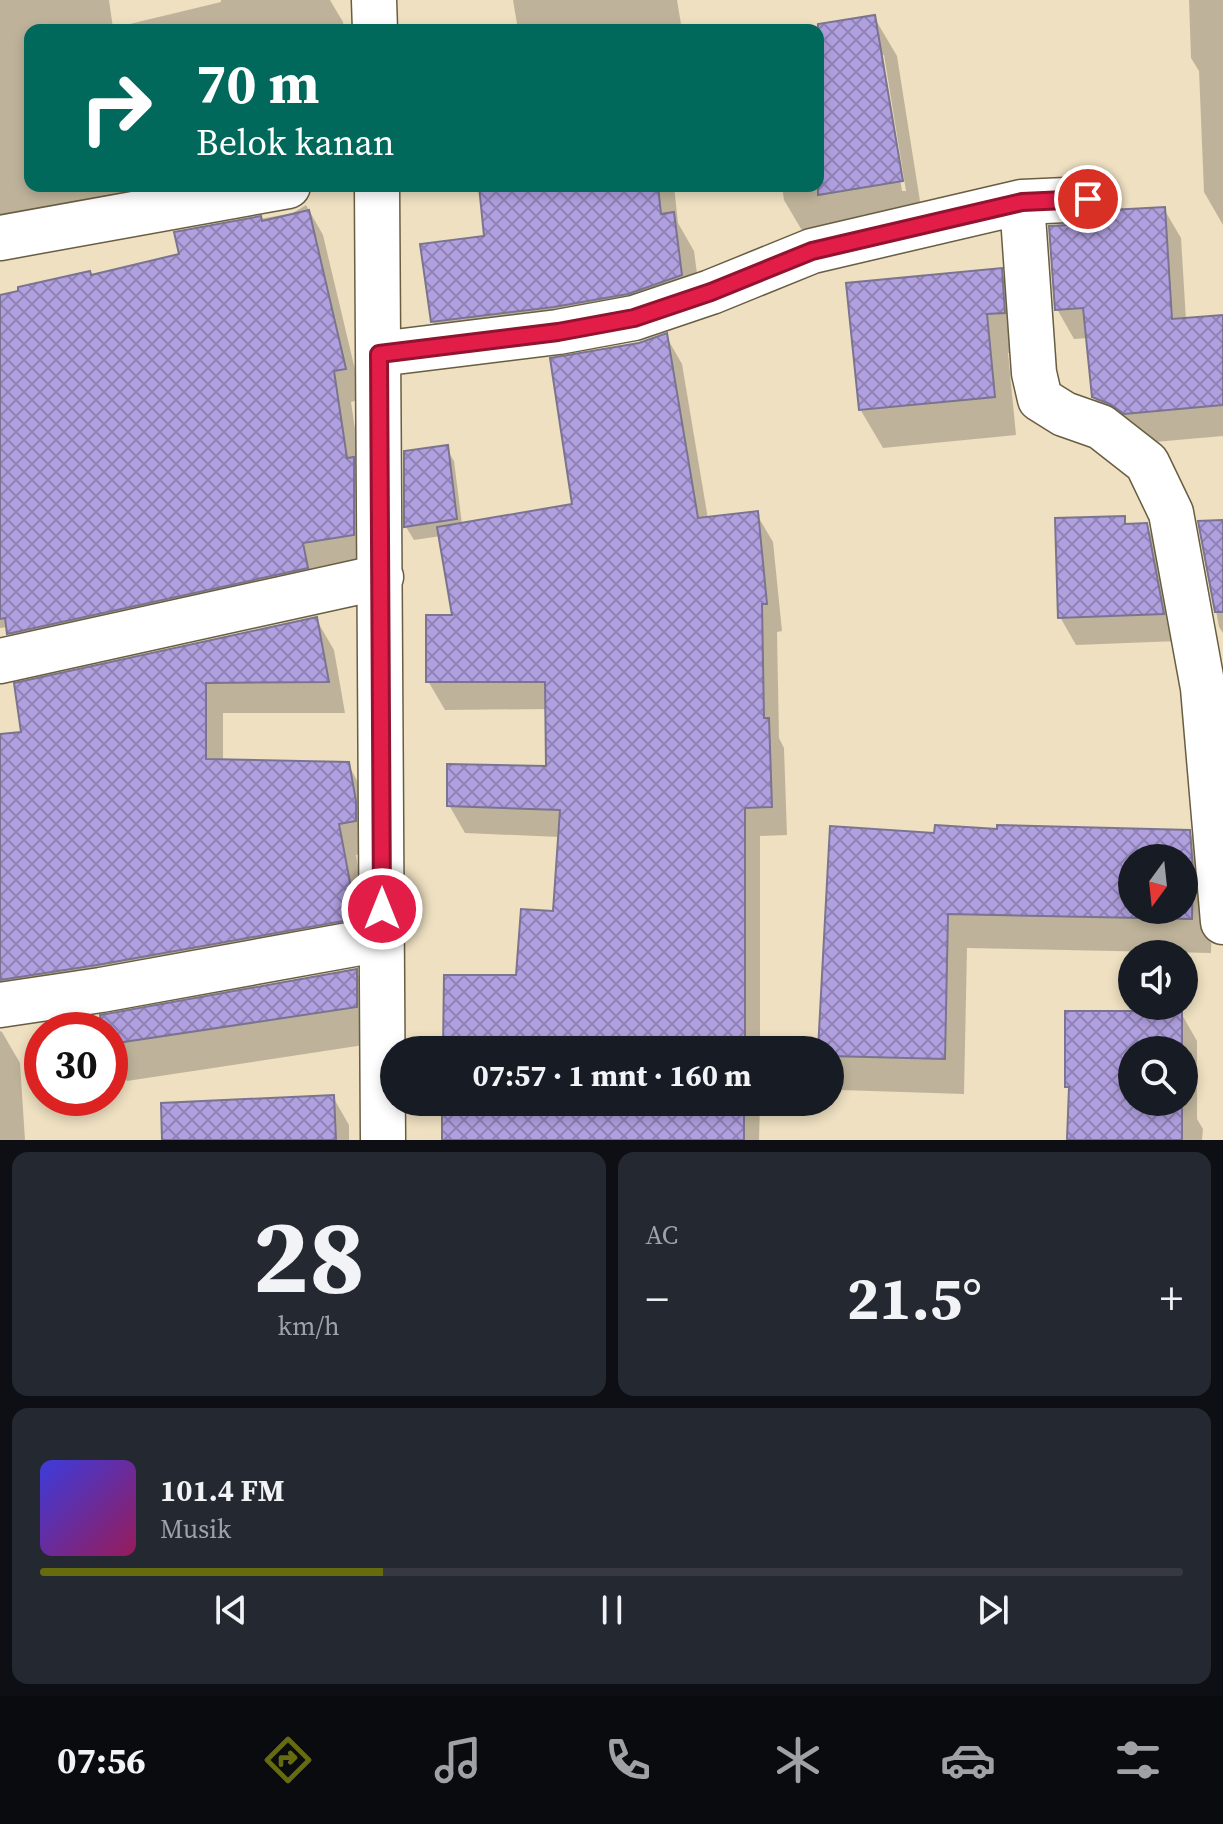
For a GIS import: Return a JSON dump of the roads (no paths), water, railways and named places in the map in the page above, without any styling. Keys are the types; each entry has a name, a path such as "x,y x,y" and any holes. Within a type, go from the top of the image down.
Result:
{"street":[{"path":"374,0 375,24"},
{"path":"0,238 255,192"},
{"path":"377,192 383,1140"},
{"path":"379,354 558,332 634,318 711,292 812,251 1022,202 1088,199"},
{"path":"1022,202 1034,373 1040,399 1064,414 1101,427 1147,463 1171,513 1203,688 1223,922"},
{"path":"0,661 381,577"},
{"path":"0,1005 101,990 382,939"}]}
